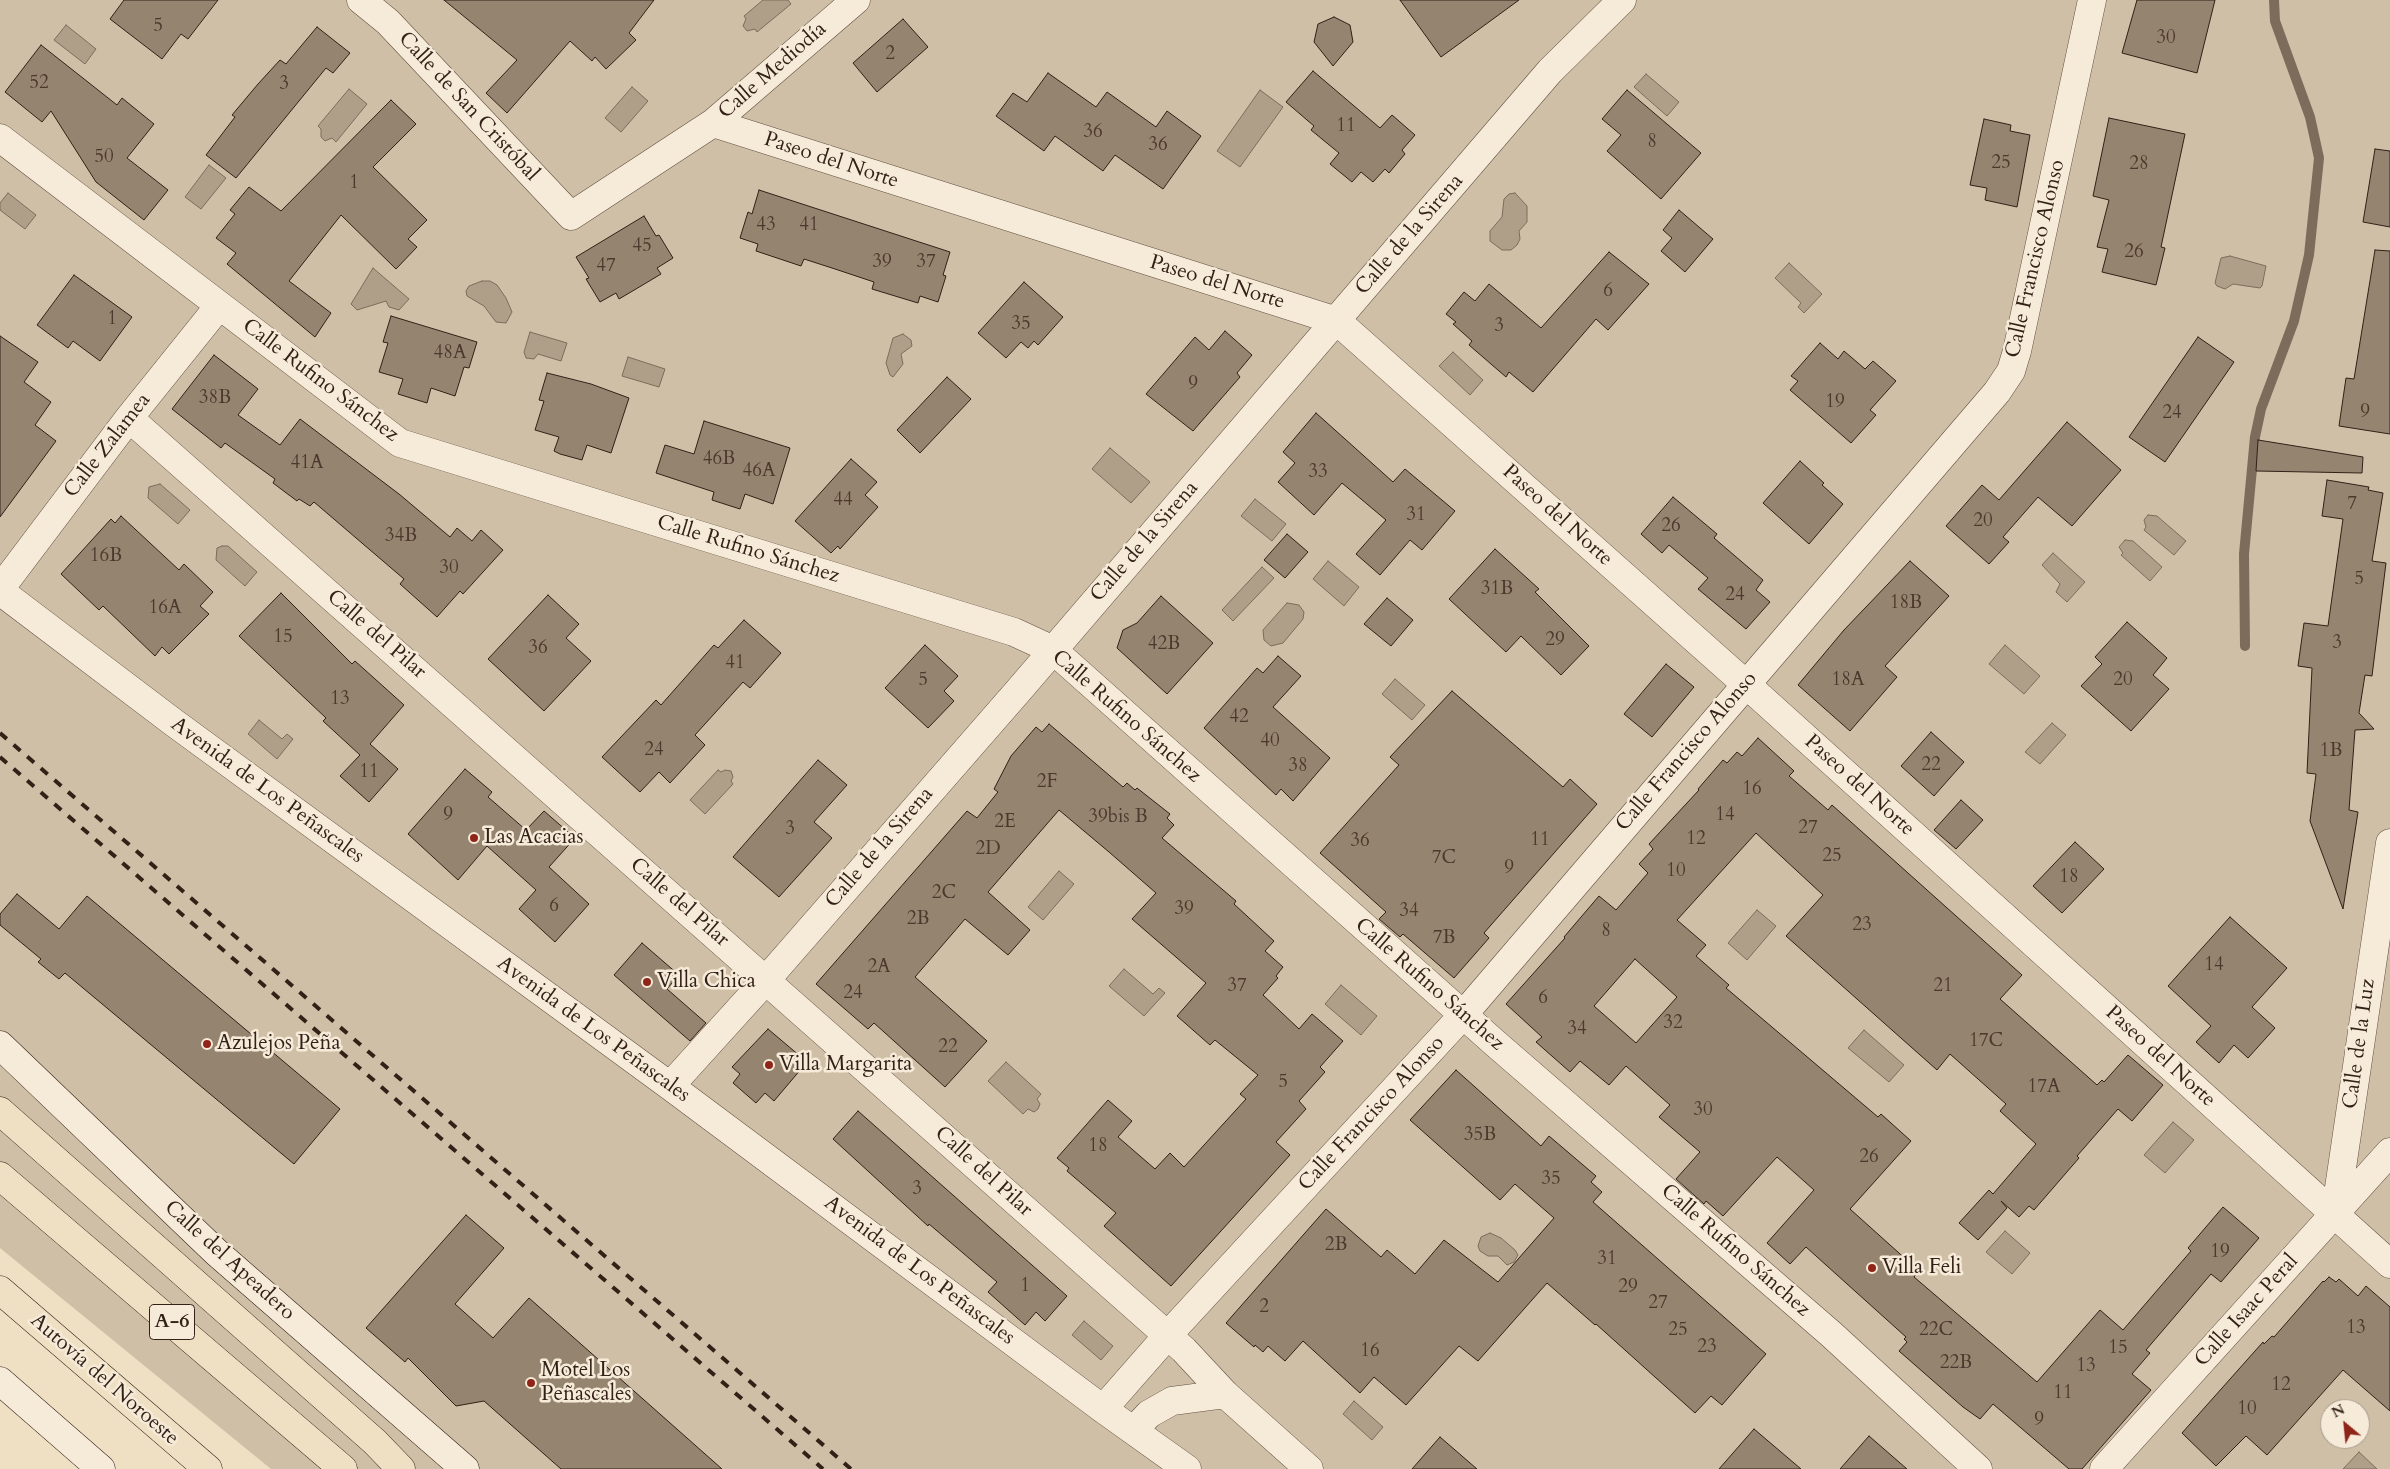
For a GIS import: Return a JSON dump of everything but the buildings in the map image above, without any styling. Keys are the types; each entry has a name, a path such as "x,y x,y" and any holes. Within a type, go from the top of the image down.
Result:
{"highway":[{"path":"0,1111 367,1436 401,1469"},
{"name":"A-6","path":"0,1176 343,1469"},
{"name":"Autovía del Noroeste","path":"0,1290 208,1469"}],"street":[{"name":"Calle de San Cristóbal","path":"361,0 388,22 571,216 713,123"},
{"name":"Calle Mediodía","path":"713,123 856,0"},
{"name":"Calle de la Sirena","path":"670,1086 766,980 1053,650 1550,71 1622,0"},
{"name":"Calle Francisco Alonso","path":"1103,1409 1167,1336 1463,1015 1997,392 2011,371 2021,332 2092,0"},
{"name":"Paseo del Norte","path":"713,123 1337,320 1746,684 2390,1264"},
{"name":"Calle Rufino Sánchez","path":"0,138 400,442 1014,632 1053,650 1463,1015 1832,1334 1978,1469"},
{"name":"Calle Zalamea","path":"0,590 129,418 219,306"},
{"name":"Calle del Pilar","path":"129,418 1184,1350 1225,1394 1309,1469"},
{"name":"Avenida de Los Peñascales","path":"0,590 173,722 670,1086 1103,1409 1187,1469"},
{"name":"Calle de la Luz","path":"2335,1215 2390,843"},
{"name":"Calle del Apeadero","path":"0,1045 216,1252 465,1469"},
{"name":"Calle Isaac Peral","path":"2104,1469 2390,1152"},
{"path":"0,1381 101,1469"},
{"path":"1134,1430 1149,1414 1172,1401 1225,1394"}],"shaded area":[{"path":"0,0 2390,0 2390,1469 271,1469 0,1248"},
{"path":"763,0 788,0 791,4 757,32 755,29 747,31 743,26 746,19 744,16"},
{"path":"66,25 96,49 85,64 54,40"},
{"path":"1646,74 1679,102 1667,116 1634,87"},
{"path":"632,87 648,101 621,132 605,118"},
{"path":"349,89 367,104 336,142 332,138 325,141 321,137 321,129 318,126"},
{"path":"1260,90 1283,107 1240,167 1217,151"},
{"path":"209,165 226,178 201,209 185,197"},
{"path":"8,193 36,215 25,229 0,210 0,203"},
{"path":"1515,193 1527,206 1527,222 1519,231 1520,239 1517,245 1511,250 1502,250 1490,241 1490,231 1502,217 1504,199 1509,194"},
{"path":"2230,256 2266,266 2260,288 2233,284 2225,289 2217,286 2215,283 2221,258"},
{"path":"1789,263 1822,294 1804,313 1798,307 1801,303 1775,278"},
{"path":"373,268 409,299 399,310 389,307 386,301 357,310 351,304"},
{"path":"482,281 490,281 497,285 506,298 512,312 506,323 496,322 484,306 467,296 466,291 469,286"},
{"path":"530,332 567,343 561,361 538,354 534,359 526,358 524,352"},
{"path":"903,334 911,340 912,346 901,354 903,364 893,377 890,375 886,363 893,338"},
{"path":"1453,352 1483,380 1470,395 1439,366"},
{"path":"628,357 665,369 659,387 622,376"},
{"path":"1110,448 1150,482 1131,503 1092,469"},
{"path":"160,484 190,510 178,524 148,498 149,487"},
{"path":"1255,499 1286,524 1272,541 1241,516"},
{"path":"2148,515 2157,516 2186,541 2174,555 2144,530 2146,527 2144,520"},
{"path":"2125,540 2133,541 2162,567 2150,581 2121,555 2123,553 2119,547"},
{"path":"228,546 257,572 245,586 216,560 217,548"},
{"path":"2053,553 2085,582 2067,602 2056,592 2060,584 2042,565"},
{"path":"1328,561 1359,587 1344,606 1313,579"},
{"path":"1262,567 1274,578 1233,621 1222,610"},
{"path":"1287,603 1299,605 1304,612 1303,619 1283,643 1271,646 1264,640 1263,630"},
{"path":"2005,645 2040,676 2024,694 1989,664"},
{"path":"1395,679 1425,705 1412,720 1382,694"},
{"path":"259,720 282,739 287,734 293,739 277,759 248,734"},
{"path":"2052,723 2066,735 2040,764 2025,752"},
{"path":"718,770 721,772 725,770 731,771 733,777 731,781 733,784 705,814 690,800"},
{"path":"1059,871 1074,884 1043,920 1028,907"},
{"path":"1757,910 1776,926 1747,960 1728,943"},
{"path":"1124,969 1153,994 1159,988 1165,993 1144,1016 1109,986"},
{"path":"1341,985 1377,1016 1361,1035 1325,1004"},
{"path":"1864,1030 1904,1065 1889,1082 1848,1048"},
{"path":"1006,1062 1041,1094 1037,1099 1040,1104 1034,1112 1028,1109 1023,1114 988,1081"},
{"path":"2173,1122 2194,1140 2165,1173 2144,1155"},
{"path":"2005,1231 2030,1253 2012,1274 1986,1252"},
{"path":"1490,1233 1501,1238 1515,1250 1518,1255 1514,1262 1507,1265 1498,1256 1488,1256 1480,1251 1478,1246 1481,1237"},
{"path":"1084,1321 1113,1346 1101,1360 1072,1335"},
{"path":"1354,1401 1383,1427 1372,1440 1343,1414"},
{"path":"2359,1452 2377,1469 2343,1469"}],"waterway":[{"path":"2245,646 2244,554 2255,437 2261,409 2294,321 2309,255 2319,158 2310,117 2275,21 2274,0"}],"railway":[{"path":"0,733 851,1469"},
{"path":"0,757 823,1469"}],"place":[{"name":"Las Acacias","path":"474,838"},
{"name":"Villa Chica","path":"647,982"},
{"name":"Azulejos Peña","path":"207,1044"},
{"name":"Villa Margarita","path":"769,1065"},
{"name":"Villa Feli","path":"1872,1268"},
{"name":"Motel Los Peñascales","path":"531,1383"}]}
